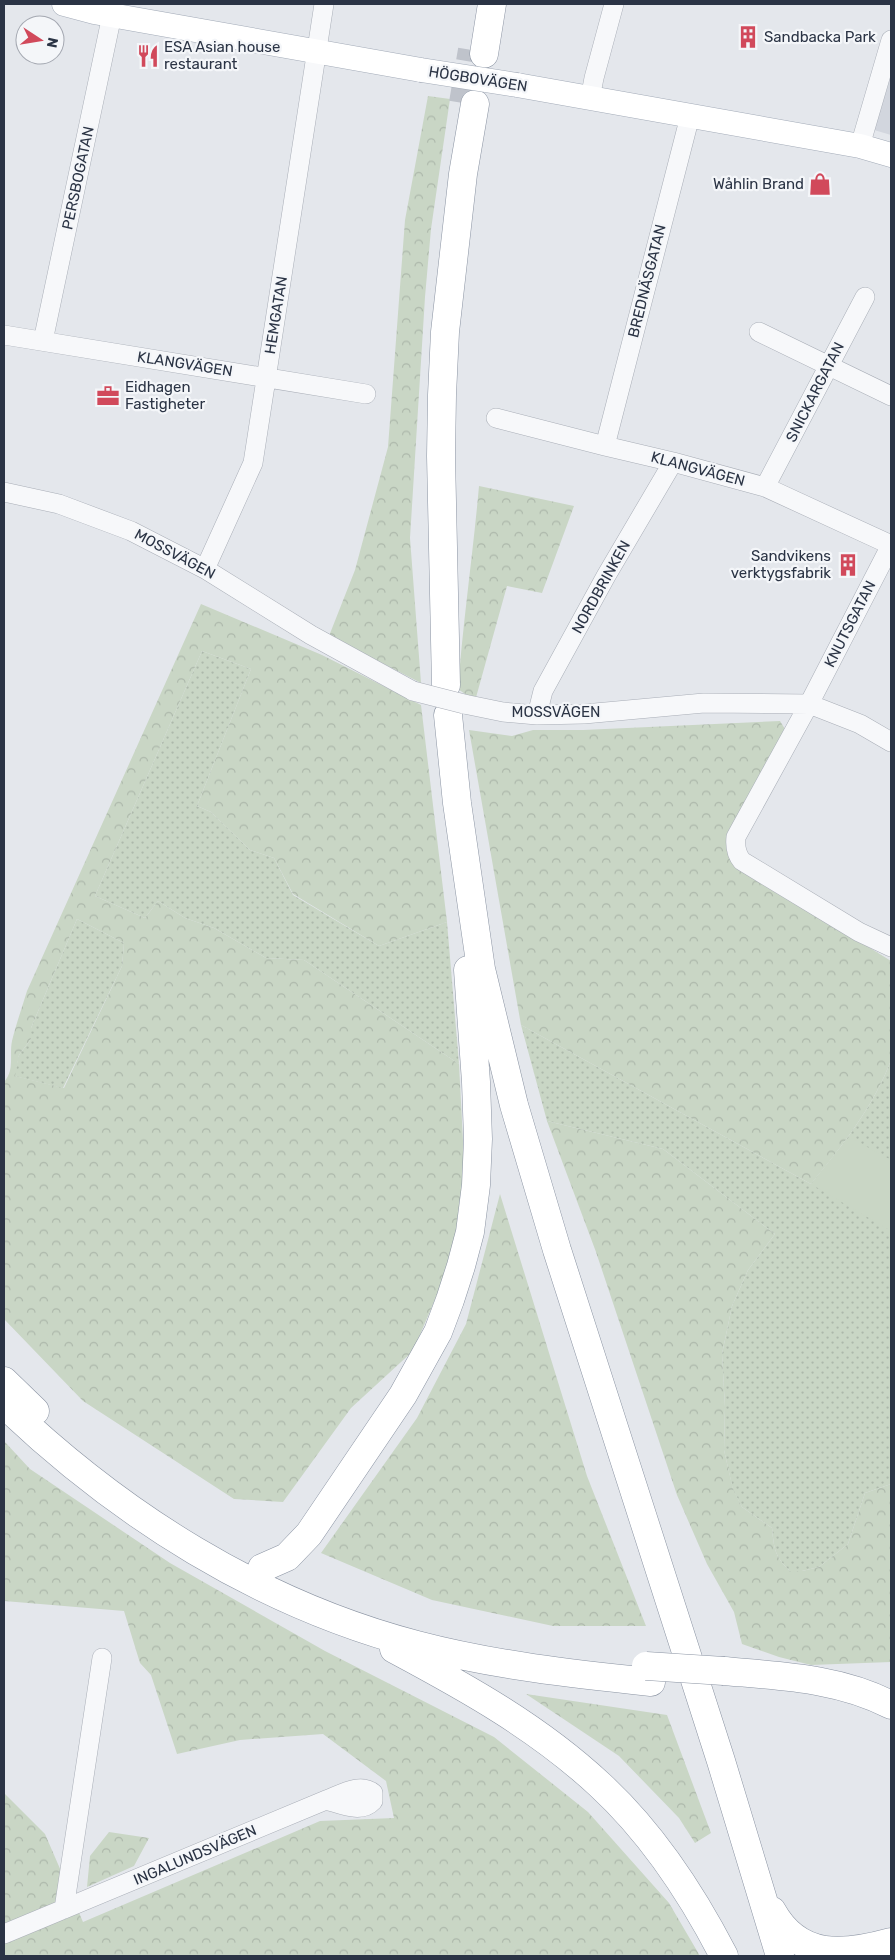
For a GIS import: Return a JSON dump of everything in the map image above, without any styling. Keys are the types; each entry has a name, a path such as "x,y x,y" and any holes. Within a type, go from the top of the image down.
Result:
{"highway":[{"path":"480,4 478,52 492,4"},
{"path":"431,686 445,332 469,104"},
{"path":"262,1568 287,1558 309,1534 360,1460 421,1364 438,1332 470,1232 476,1185 478,1139 476,1082 468,971 444,800 449,711"},
{"path":"449,711 457,804 481,969 514,1105 557,1250 761,1890 780,1956"},
{"path":"468,971 503,1111 544,1252 707,1764 764,1956"},
{"path":"4,1381 49,1424 104,1471 205,1537 302,1587 410,1626 477,1642 649,1674"},
{"path":"4,1404 40,1438 82,1473 153,1525 218,1565 268,1590 344,1622 416,1645 539,1669 726,1679 817,1681 849,1688 891,1705"},
{"path":"344,1622 483,1698 521,1722 565,1754 601,1785 669,1864 692,1899 724,1956"},
{"path":"726,1679 844,1703 874,1714 891,1723"},
{"path":"761,1890 776,1918 792,1937 805,1945 834,1951 853,1950 891,1942"}],"main road":[{"name":"HÖGBOVÄGEN","path":"64,4 112,15 860,146 891,155"}],"street":[{"name":"HEMGATAN","path":"206,569 252,463 324,4"},
{"path":"590,99 614,4"},
{"name":"PERSBOGATAN","path":"43,341 112,15"},
{"path":"860,146 891,40"},
{"name":"BREDNÄSGATAN","path":"605,446 690,116"},
{"name":"SNICKARGATAN","path":"765,488 827,366 865,297"},
{"path":"759,332 891,396"},
{"name":"KLANGVÄGEN","path":"4,335 267,376 366,394"},
{"name":"KLANGVÄGEN","path":"496,418 673,462 765,488 891,545"},
{"name":"NORDBRINKEN","path":"537,715 542,691 606,576 673,462"},
{"name":"MOSSVÄGEN","path":"4,492 59,504 130,531 206,569 311,635 431,686 449,711 537,715 584,714 704,703 809,704"},
{"name":"KNUTSGATAN","path":"809,704 891,545"},
{"path":"891,742 860,724 809,704 736,837 735,846 742,861 859,932 891,947"},
{"path":"64,1909 102,1658"},
{"name":"INGALUNDSVÄGEN","path":"4,1934 326,1800"}],"shaded area":[{"path":"891,76 891,135 874,130"}],"green space":[{"path":"428,96 450,99 431,229 410,538 421,683 329,636 355,570 388,447 405,220"},
{"path":"479,486 574,506 542,593 507,586 475,701 458,689"},
{"path":"201,604 322,655 421,705 447,922 379,946 293,894 274,858 250,850 211,812 197,806 251,669 202,651 95,896 145,918 158,901 185,918 214,928 266,958 304,960 459,1064 465,1179 454,1255 413,1351 351,1408 283,1502 234,1499 83,1401 4,1319 4,1082 9,1072 12,1041 27,991","holes":["77,919 124,943 122,966 64,1088 15,1076 19,1055 31,1039 31,1028"]},
{"path":"202,651 251,669 197,806 211,812 250,850 274,858 293,895 379,946 447,922 459,1064 304,960 266,958 214,928 185,918 158,901 145,918 95,896"},
{"path":"780,721 788,734 728,843 729,857 743,869 891,961 891,1060 876,1093 856,1125 811,1184 521,1025 469,730 512,736 533,730 583,730"},
{"path":"77,919 124,943 122,966 63,1088 14,1076 19,1055 31,1039 31,1028"},
{"path":"521,1025 811,1184 856,1125 876,1093 891,1060 891,1484 865,1493 848,1544 819,1567 802,1571 790,1571 781,1561 775,1547 772,1528 742,1507 733,1490 724,1450 725,1407 722,1354 732,1306 748,1270 775,1234 663,1149 547,1121"},
{"path":"547,1121 663,1149 775,1234 748,1270 732,1306 722,1354 725,1407 724,1450 733,1489 742,1507 772,1528 776,1552 785,1566 790,1571 802,1571 819,1567 848,1544 865,1493 891,1484 891,1662 811,1665 779,1657 742,1644 734,1612 707,1564 677,1495 596,1252"},
{"path":"849,1137 891,1160 891,1231 811,1184"},
{"path":"500,1194 587,1476 646,1626 553,1626 432,1600 321,1553 417,1418 466,1324"},
{"path":"4,1441 30,1469 170,1563 325,1651 494,1737 588,1812 669,1903 700,1956 4,1956 4,1793 45,1834 83,1922 320,1821 394,1818 386,1781 323,1734 240,1740 177,1754 151,1675 140,1663 124,1611 4,1601"},
{"path":"526,1694 667,1715 711,1833 695,1843 679,1818 619,1756"},
{"path":"109,1832 149,1838 134,1866 87,1887 90,1856"}],"tunnel":[{"path":"463,103 472,50"}],"place":[{"name":"Sandbacka Park","path":"748,37"},
{"name":"ESA Asian house restaurant","path":"148,56"},
{"name":"Wåhlin Brand","path":"820,184"},
{"name":"Eidhagen Fastigheter","path":"108,396"},
{"name":"Sandvikens verktygsfabrik","path":"848,565"}]}
